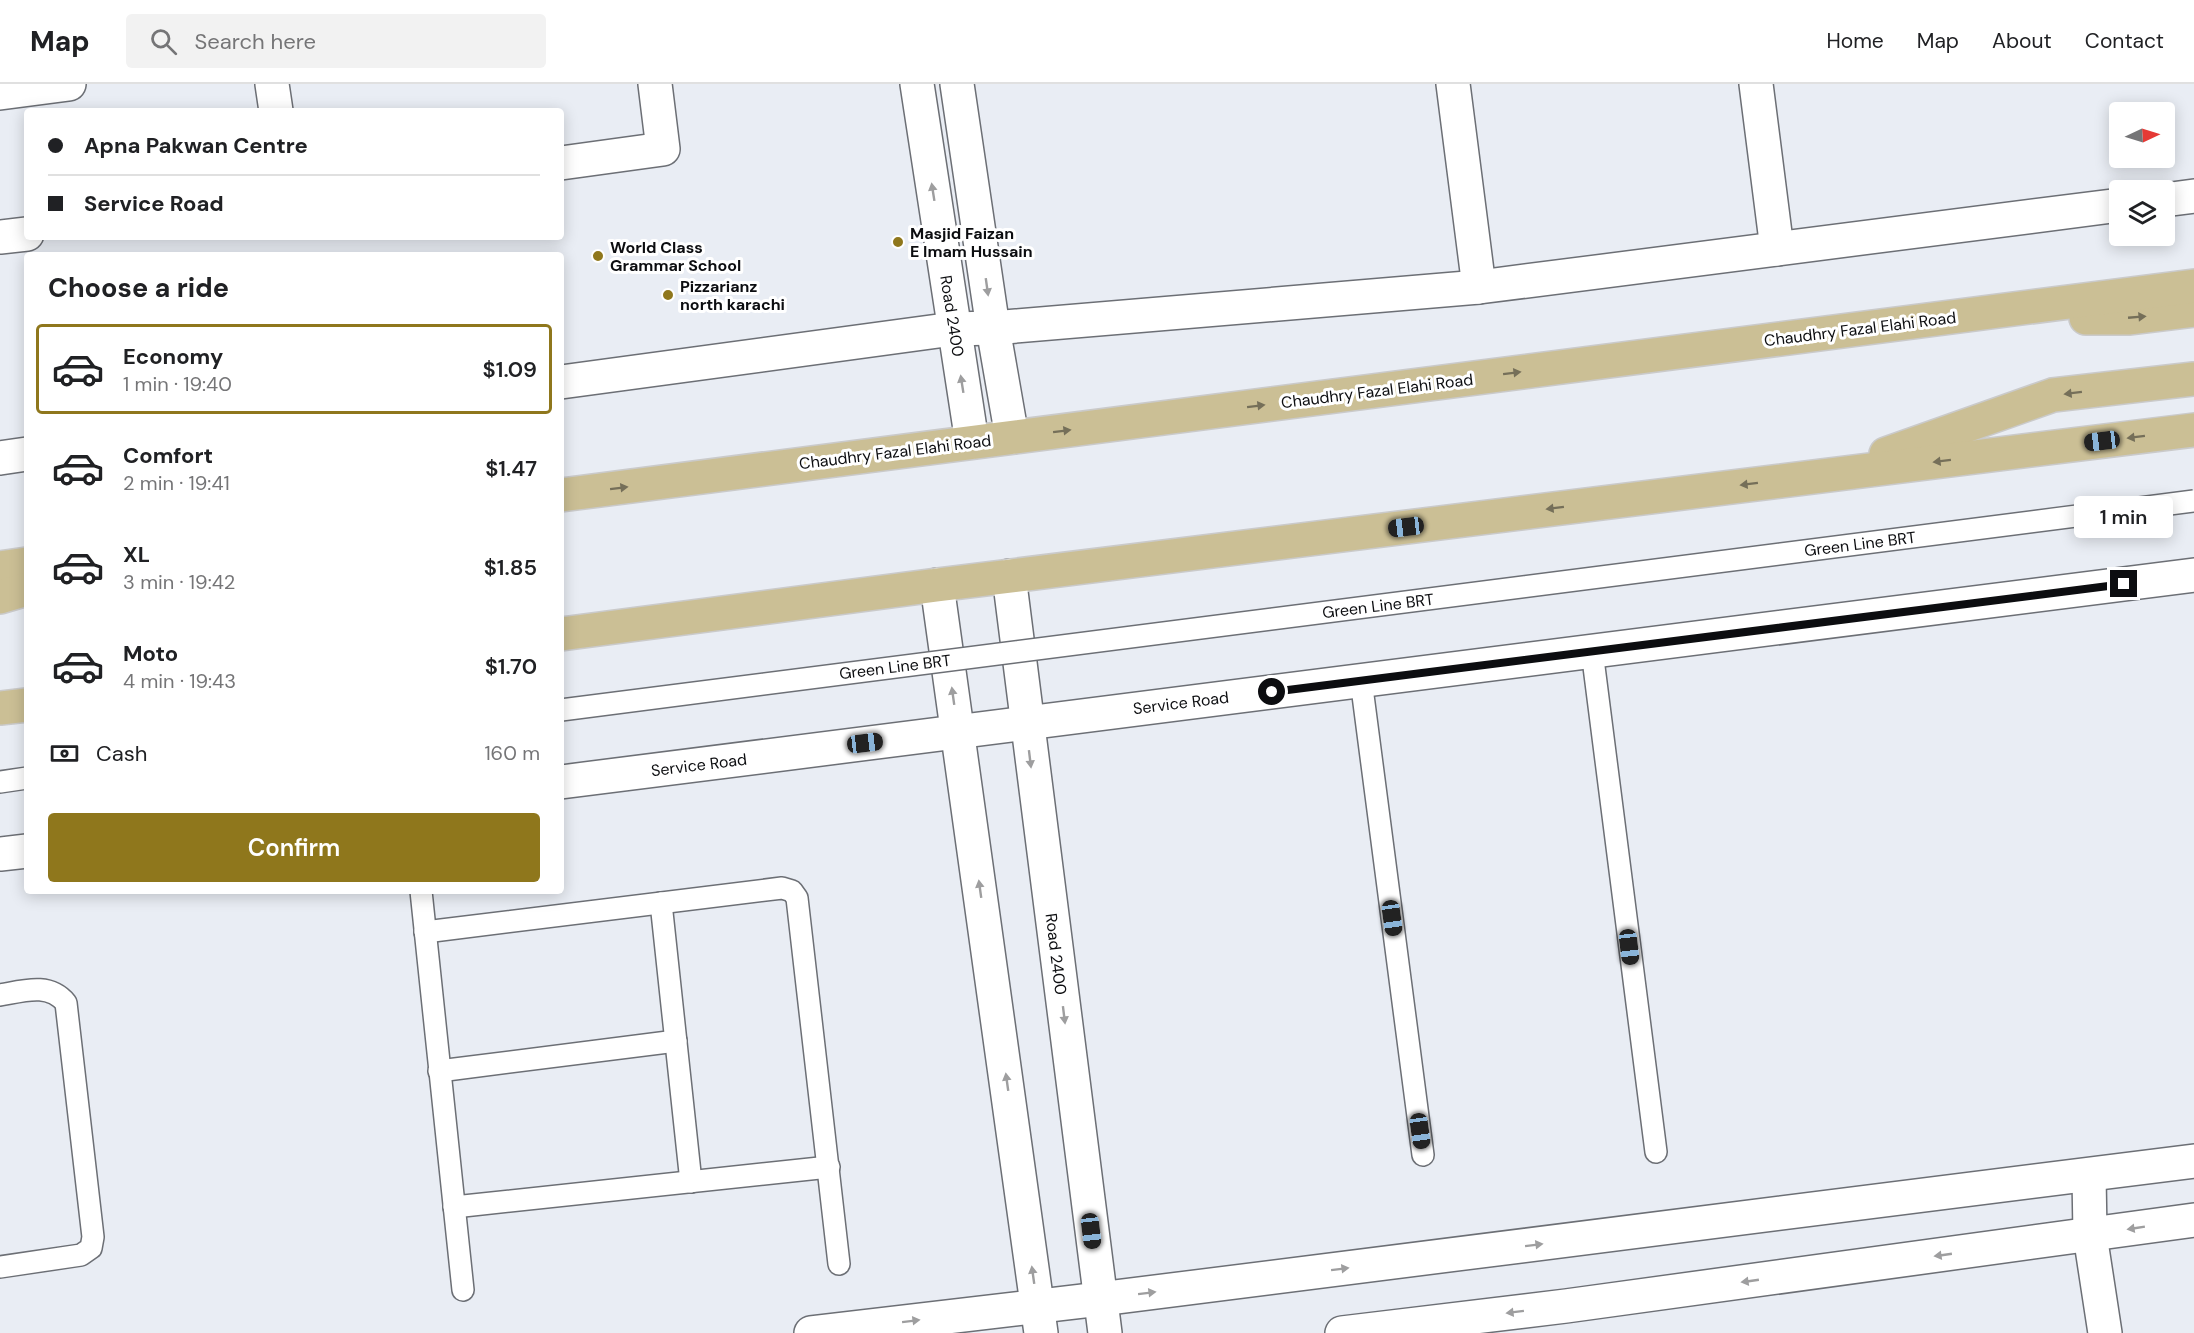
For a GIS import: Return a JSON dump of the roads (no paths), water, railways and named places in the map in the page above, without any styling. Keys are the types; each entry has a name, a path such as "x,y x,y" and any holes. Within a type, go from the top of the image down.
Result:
{"main road":[{"name":"Chaudhry Fazal Elahi Road","path":"564,495 2194,286"},
{"path":"1952,317 2130,318 2194,310"},
{"path":"1827,475 2053,396 2194,379"},
{"path":"564,634 1009,576 2194,430"},
{"path":"0,568 24,564"},
{"path":"0,597 24,590"},
{"path":"0,693 24,694"},
{"path":"0,708 24,705"}],"street":[{"path":"0,93 69,84"},
{"path":"272,84 276,108"},
{"path":"564,163 663,149 655,84"},
{"name":"Road 2400","path":"916,84 972,442"},
{"path":"957,84 993,328 1012,437"},
{"path":"1453,84 1479,287"},
{"path":"1756,84 1777,249"},
{"path":"2175,199 2194,196"},
{"path":"564,382 953,329 993,328 1479,287 2109,207"},
{"path":"0,237 24,234"},
{"path":"0,458 24,454"},
{"name":"Road 2400","path":"1009,576 1105,1333"},
{"name":"Service Road","path":"564,782 2194,576"},
{"path":"937,585 1039,1320"},
{"path":"0,855 24,851"},
{"path":"811,1333 1039,1320 1100,1299 2194,1161"},
{"path":"2089,1175 2090,1235 2105,1333"},
{"path":"1342,1333 1589,1303 2194,1220"}],"lane":[{"name":"Green Line BRT","path":"564,710 2194,501"},
{"path":"1592,651 1656,1152"},
{"path":"1361,680 1424,1155"},
{"path":"0,782 24,778"},
{"path":"425,932 782,888 792,891 797,898 839,1264"},
{"path":"421,894 463,1290"},
{"path":"661,903 691,1182"},
{"path":"0,995 40,989 59,993 66,1002 93,1237 91,1248 81,1255 0,1267"},
{"path":"440,1071 676,1041"},
{"path":"454,1207 829,1167"}],"place":[{"name":"Masjid Faizan E Imam Hussain","path":"898,242"},
{"name":"World Class Grammar School","path":"598,256"},
{"name":"Pizzarianz north karachi","path":"668,295"}]}
